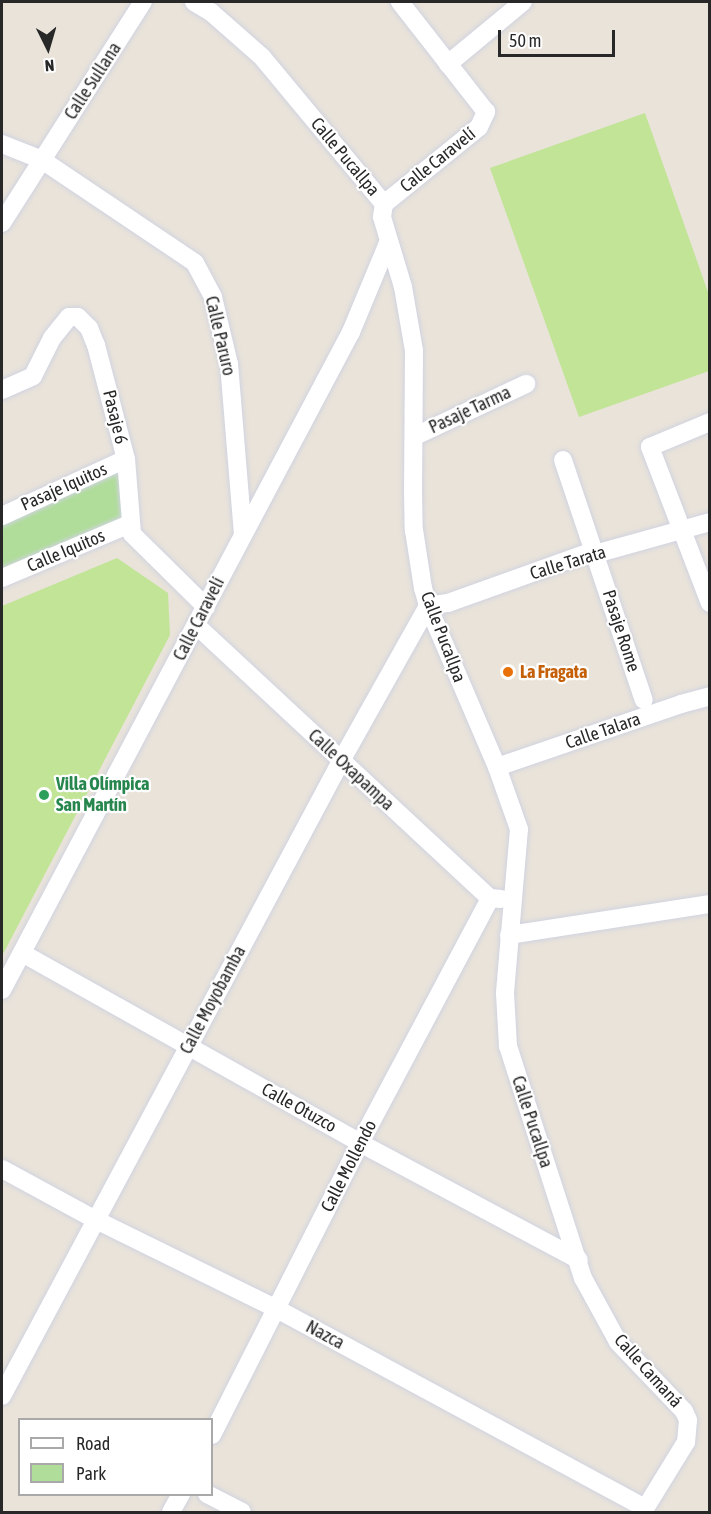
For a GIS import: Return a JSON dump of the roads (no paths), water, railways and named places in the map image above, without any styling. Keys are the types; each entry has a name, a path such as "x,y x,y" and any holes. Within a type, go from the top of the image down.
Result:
{"street":[{"name":"Calle Sullana","path":"2,224 143,2"},
{"name":"Calle Pucallpa","path":"194,2 212,13 262,57 384,204 382,217 403,287 414,351 414,530 428,606 497,767 519,829 504,1015 508,1046 525,1106 579,1260"},
{"path":"400,2 448,64 523,2"},
{"name":"Calle Caravelí","path":"384,204 479,127 486,112 448,64"},
{"name":"Calle Paruro","path":"2,144 42,160 195,263 213,297 229,364 243,533"},
{"name":"Calle Caravelí","path":"2,990 351,332 376,278 388,243"},
{"name":"Pasaje 6","path":"2,390 33,376 60,326 69,317 78,317 89,328 96,345 126,459 130,524"},
{"name":"Pasaje Tarma","path":"415,436 525,384"},
{"path":"710,422 692,427 650,447 710,603"},
{"name":"Pasaje Iquitos","path":"2,516 126,459"},
{"name":"Pasaje Rome","path":"563,460 644,700"},
{"name":"Calle Tarata","path":"428,606 448,603 588,553 595,554 710,522"},
{"path":"130,524 132,534 206,608"},
{"name":"Calle Iquitos","path":"2,578 130,524"},
{"name":"Calle Moyobamba","path":"2,1396 341,761 428,606"},
{"name":"Calle Oxapampa","path":"197,626 490,898"},
{"name":"Calle Talara","path":"497,767 710,696"},
{"path":"490,898 512,899"},
{"name":"Calle Mollendo","path":"213,1433 360,1143 490,898"},
{"path":"509,935 710,904"},
{"name":"Calle Otuzco","path":"22,953 360,1143 579,1260"},
{"name":"Nazca","path":"2,1169 96,1220 277,1309 644,1510"},
{"name":"Calle Camaná","path":"579,1260 583,1278 618,1342 684,1411 688,1420 686,1442 644,1510"},
{"path":"171,1512 180,1496"},
{"path":"211,1496 242,1512"}],"place":[{"name":"La Fragata","path":"508,672"},
{"name":"Villa Olímpica San Martín","path":"44,795"}]}
